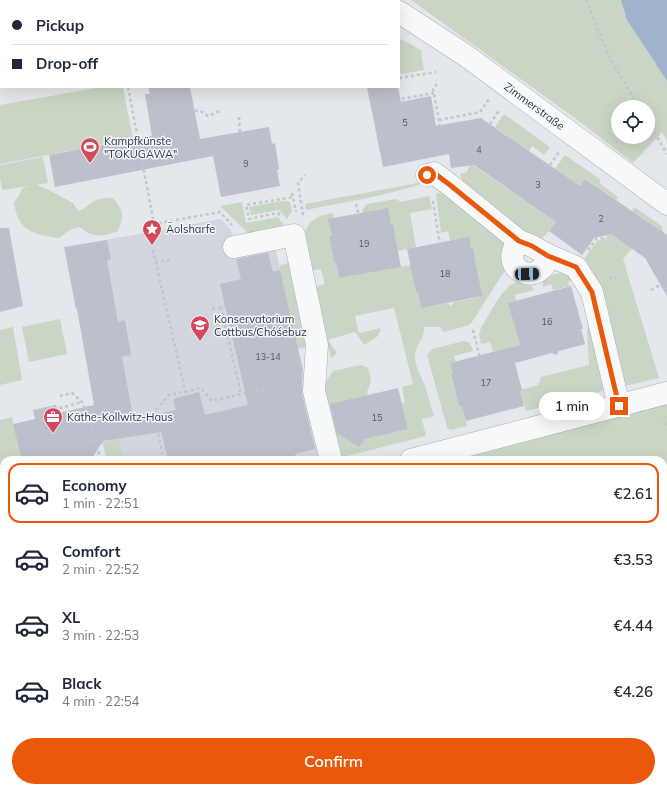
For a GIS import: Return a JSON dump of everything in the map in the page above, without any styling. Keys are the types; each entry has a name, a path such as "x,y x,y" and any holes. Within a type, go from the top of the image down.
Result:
{"street":[{"name":"Zimmerstraße","path":"400,13 465,55 667,204"},
{"path":"427,175 434,173 519,241 512,257 515,265 520,271 527,274 535,274 542,270 546,264 548,256 576,267 592,292 619,406"},
{"path":"241,245 294,235 317,344 314,391 330,456"},
{"path":"426,456 667,393"}],"path":[{"path":"586,0 609,56 635,100"},
{"path":"400,78 436,72"},
{"path":"437,84 433,89 442,136"},
{"path":"128,88 154,224 220,212 241,245"},
{"path":"402,104 401,99 434,93"},
{"path":"439,120 480,112 492,95"},
{"path":"195,111 199,110 208,116 222,110"},
{"path":"490,124 495,116"},
{"path":"239,117 240,135"},
{"path":"655,134 667,154"},
{"path":"550,165 555,158"},
{"path":"303,216 298,183 305,175"},
{"path":"282,217 278,213 249,218 246,205 292,195 295,212"},
{"path":"432,195 440,245"},
{"path":"356,204 359,216"},
{"path":"147,216 153,214"},
{"path":"153,250 185,394"},
{"path":"155,262 170,260"},
{"path":"651,290 660,285"},
{"path":"212,309 225,306"},
{"path":"221,307 241,394"},
{"path":"473,330 480,358"},
{"path":"154,415 154,412 169,396 185,394 201,388 212,401 268,388"},
{"path":"60,396 72,393 82,402 95,436 100,456"},
{"path":"47,416 46,412 82,402"},
{"path":"157,428 163,456"},
{"path":"91,437 95,436"}],"shaded area":[{"name":"Konservatorium Cottbus/Chóśebuz","path":"221,219 231,230 237,255 275,247 323,456 122,456 84,244"}],"green space":[{"path":"411,0 621,0 627,20 667,81 667,141 662,132 655,139 655,100 611,100 611,144 651,144 633,163 576,119"},
{"path":"401,39 421,50 424,70 401,74"},
{"path":"96,88 123,88 133,139 0,164 0,105"},
{"path":"504,114 550,147 544,155 532,146 529,151 495,127"},
{"path":"565,155 601,180 599,183 618,197 616,200 586,179 580,186 555,169"},
{"path":"43,157 48,183 36,185 47,189 73,203 78,211 96,200 113,198 122,214 118,231 103,235 93,235 84,231 80,227 70,230 59,238 35,233 23,226 19,220 14,203 23,188 30,186 2,190 0,165"},
{"path":"473,165 556,222 539,241 524,231 463,182 460,174 467,172 469,166"},
{"path":"424,182 410,188 306,210 305,204"},
{"path":"442,192 507,241 505,270 469,325 443,332 440,327 424,327 423,335 415,352 415,360 434,416 422,419 426,436 347,456 339,456 322,388 333,371 361,365 368,368 371,381 367,392 368,395 356,445 362,443 365,439 408,429 402,403 405,402 402,387 413,384 394,308 355,316 359,333 381,328 378,336 364,345 355,332 328,340 337,353 331,358 314,287 325,284 321,269 309,271 304,241 307,227 311,221 318,217 333,213 334,218 329,219 332,236 329,236 339,278 411,265 416,292 418,292 421,308 447,303 451,306 454,302 479,297 477,281 479,280 473,248 450,241 448,231 441,233 436,194"},
{"path":"429,196 432,209 410,213 416,247 398,251 393,224 362,213 367,204 396,199 401,202"},
{"path":"281,201 290,202 292,211 287,219 279,210 251,215 249,207"},
{"path":"242,202 246,223 278,217 283,224 283,227 248,233 220,206"},
{"path":"634,207 662,226 665,241 657,228 632,211"},
{"path":"611,234 632,248 623,259 659,378 621,387 582,262 597,241 607,238 606,235"},
{"path":"289,263 295,277 311,346 298,349 280,270 280,265"},
{"path":"564,273 582,287 606,390 526,411 520,390 538,385 541,377 589,365 588,328 585,302 572,281 568,282 569,286 553,290 551,284 543,287 543,280 554,274"},
{"path":"514,283 528,284 534,290 515,295 516,301 511,302 514,312 511,313 520,345 493,352 490,342 481,344 479,335 481,328 504,291"},
{"path":"60,319 67,354 29,362 22,327"},
{"path":"13,327 22,380 0,385 0,330"},
{"path":"464,341 470,343 473,351 454,356 456,362 450,363 453,374 451,375 459,406 462,406 467,426 450,430 447,427 427,355 432,349"},
{"path":"667,402 667,456 461,456"},
{"path":"12,417 21,456 0,456 0,420"},
{"path":"119,438 122,456 106,456 102,442"}],"water":[{"path":"621,0 667,0 667,81 627,20"}],"building":[{"path":"148,88 190,88 200,139 269,127 272,144 275,143 280,186 221,197 213,156 55,187 49,155 152,136 145,94 150,94"},
{"path":"367,88 398,88 401,102 431,96 436,126 481,118 580,186 585,179 667,235 667,296 645,258 611,234 594,238 582,255 549,231 556,222 474,165 451,168 449,154 383,167"},
{"path":"388,208 391,224 393,224 401,267 339,278 329,236 332,236 328,219"},
{"path":"0,228 9,228 23,306 0,312"},
{"path":"469,237 471,248 473,248 482,296 421,308 407,249"},
{"path":"107,240 111,259 107,260 118,322 125,320 131,355 122,357 133,416 138,415 138,418 176,410 173,399 199,392 205,415 248,405 220,284 241,279 236,259 268,253 273,272 280,270 303,371 302,394 315,449 295,454 296,456 167,456 161,432 103,441 94,456 21,456 13,424 35,419 33,410 56,405 58,413 94,405 77,309 64,247"},
{"path":"571,286 583,329 581,329 585,344 559,351 556,355 552,353 515,363 522,390 520,390 524,406 466,421 462,406 459,406 451,374 453,374 450,363 520,345 508,303"},
{"path":"398,388 408,429 365,439 359,447 337,433 330,404"}],"place":[{"name":"Kampfkünste \"TOKUGAWA\"","path":"90,164"},
{"name":"Äolsharfe","path":"152,246"},
{"name":"Konservatorium Cottbus/Chóśebuz","path":"200,342"},
{"name":"Käthe-Kollwitz-Haus","path":"53,434"}],"route":[{"path":"427,175 434,173 519,241 532,246 548,256 576,267 592,292 619,406"}]}
